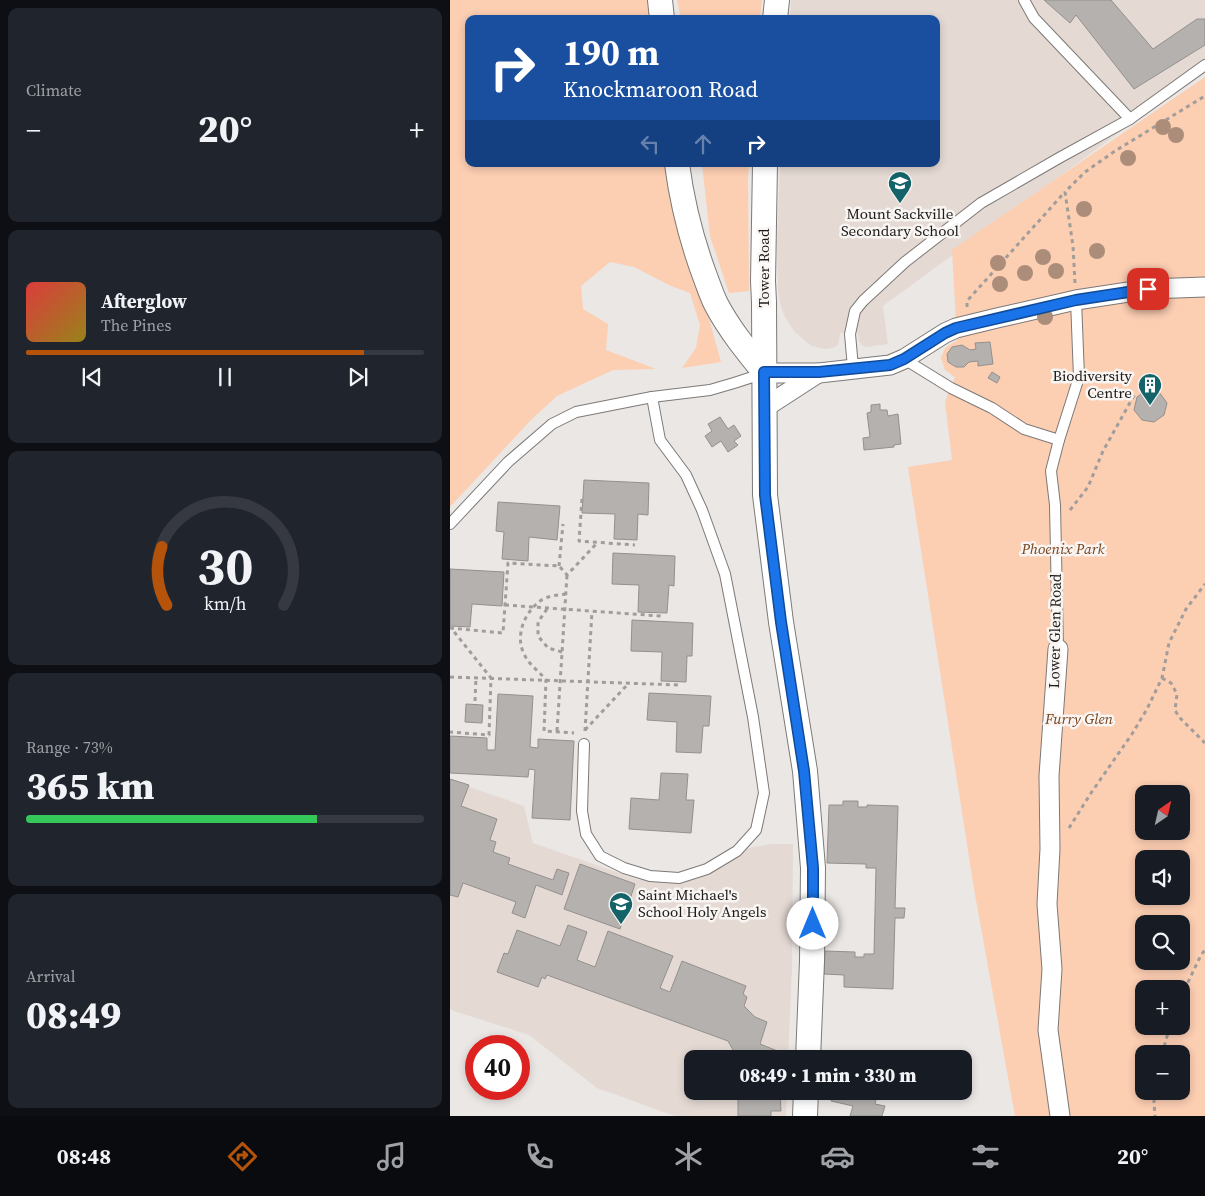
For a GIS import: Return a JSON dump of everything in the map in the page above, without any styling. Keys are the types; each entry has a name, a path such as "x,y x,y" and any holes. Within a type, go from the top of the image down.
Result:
{"street":[{"path":"660,0 662,15"},
{"path":"775,15 777,0"},
{"path":"678,167 690,228 701,267 716,303 740,342 764,372 819,372 890,365 904,359 945,333 966,325 1076,300 1148,289 1205,287"},
{"name":"Tower Road","path":"765,167 763,281 765,495 781,622 804,771 813,868 808,1050"},
{"path":"764,408 819,372"},
{"name":"Lower Glen Road","path":"1058,648 1049,776 1050,849 1047,904 1052,969 1048,1030 1060,1116"},
{"path":"805,1116 806,1100"}],"lane":[{"path":"1024,0 1034,18 1130,119"},
{"path":"854,368 850,334 855,311 863,301 905,262 981,203 1130,119 1205,65"},
{"name":"Lower Glen Road","path":"1058,648 1055,515 1051,470 1080,377 1076,300"},
{"path":"904,359 951,388 992,408 1024,429 1059,440"},
{"path":"450,524 508,462 552,424 576,412 652,397 710,390 764,372"},
{"path":"585,736 582,811 586,834 600,856 624,868 650,876 679,878 707,869 737,851 756,830 764,793 753,717 725,574 702,510 686,474 660,440 652,397"}],"path":[{"path":"966,325 967,301 1064,192 1085,172 1115,151 1205,96"},
{"path":"1064,192 1073,246 1076,300"},
{"path":"1055,515 1071,510 1088,487 1102,451 1136,392"},
{"path":"582,499 579,541 635,544"},
{"path":"559,566 563,524"},
{"path":"557,732 567,575 598,542"},
{"path":"450,731 489,735 491,678 450,628 503,633 508,563 559,566 567,575"},
{"path":"1050,849 1072,824 1147,709 1162,678 1169,643 1186,609 1205,584"},
{"path":"566,594 551,596 540,601 529,613 523,624 520,637 522,652 529,663 546,680 544,730 585,736"},
{"path":"505,605 661,616"},
{"path":"547,608 538,622 538,636 548,648 562,652"},
{"path":"585,736 592,611"},
{"path":"450,677 680,685"},
{"path":"475,701 476,678"},
{"path":"1162,678 1170,683 1176,694 1175,710 1179,718 1205,743"},
{"path":"585,736 629,684"},
{"path":"1189,980 1205,950"},
{"path":"1154,1100 1155,1116"}],"shaded area":[{"name":"Mount Sackville Secondary School","path":"791,0 1205,0 1205,73 1113,137 883,306 888,344 866,347 859,341 858,333 840,333 837,346 825,349 812,346 794,331 781,307 778,290 777,245 780,167 940,167 940,15 790,15"},
{"name":"Saint Michael's School Holy Angels","path":"450,780 524,806 533,843 639,880 671,882 724,864 747,848 772,844 793,844 792,968 788,1050 684,1050 684,1100 787,1100 786,1116 675,1116 597,1088 530,1035 450,1009"}],"green space":[{"path":"450,0 647,0 650,15 465,15 465,167 672,167 696,272 721,362 682,368 696,348 700,325 690,293 671,286 634,267 610,262 581,286 583,309 608,324 606,350 656,369 613,370 557,396 531,420 450,507"},
{"path":"677,0 762,0 760,15 680,15"},
{"name":"Phoenix Park","path":"1205,77 1205,1116 1015,1116 974,889 908,467 952,460 945,402 955,377 945,370 941,358 945,348 957,340 952,250"},
{"path":"702,167 749,167 749,291 729,293 710,236"}],"building":[{"path":"1044,0 1111,0 1153,49 1197,19 1205,19 1205,45 1134,89 1076,15 1070,23"},
{"path":"990,342 993,364 978,366 978,361 969,362 964,367 956,367 948,362 947,354 952,347 962,345 970,350 976,349 975,343"},
{"path":"992,372 1000,377 997,383 988,378"},
{"name":"Biodiversity Centre","path":"1147,390 1159,392 1167,403 1164,415 1154,422 1142,420 1134,410 1137,397"},
{"path":"880,404 880,410 887,410 888,416 898,414 901,444 894,445 894,447 864,450 863,438 870,437 867,413 871,412 871,405"},
{"path":"720,417 728,429 734,425 741,436 734,441 738,445 728,452 721,441 712,447 705,436 712,431 708,424"},
{"path":"584,480 649,483 648,515 638,514 637,540 614,539 615,514 582,513"},
{"path":"498,502 560,506 557,540 529,537 528,561 502,559 504,532 496,531"},
{"path":"613,553 675,556 674,586 669,585 667,613 638,612 639,585 612,584"},
{"path":"450,569 504,572 502,606 472,604 470,627 450,626"},
{"path":"632,620 693,623 692,656 687,656 686,682 661,681 662,652 631,651"},
{"path":"649,693 711,696 709,726 703,726 701,753 676,752 677,722 647,720"},
{"path":"498,694 533,696 530,747 538,748 538,739 574,741 570,820 532,818 535,770 529,769 528,777 450,773 450,736 487,738 487,750 495,750"},
{"path":"466,704 483,705 482,723 465,722"},
{"path":"661,773 688,774 686,800 694,800 691,833 629,829 631,798 659,800"},
{"path":"450,779 469,785 461,806 497,819 490,840 496,842 493,852 510,858 508,864 553,880 557,869 569,873 562,895 536,885 525,918 512,913 516,902 463,883 458,897 450,895"},
{"path":"843,801 858,801 858,807 867,807 867,805 898,806 895,908 905,908 904,918 895,918 893,989 844,987 844,975 824,974 825,951 855,952 855,957 864,957 864,954 874,954 876,868 866,868 866,864 827,863 829,805 843,805"},
{"path":"580,864 635,884 620,929 564,909"},
{"path":"568,925 587,932 577,960 595,967 608,931 673,956 660,988 670,992 682,961 746,986 743,994 747,997 744,1006 755,1017 767,1022 760,1044 775,1050 733,1050 728,1041 547,975 545,979 542,977 538,987 497,972 504,953 508,954 517,930 560,946"},
{"path":"738,1100 780,1100 781,1111 771,1111 771,1116 738,1116"},
{"path":"876,1100 875,1104 885,1106 882,1116 850,1116 853,1106 831,1101"}],"place":[{"name":"Mount Sackville Secondary School","path":"900,204"},
{"name":"Biodiversity Centre","path":"1150,406"},
{"name":"Saint Michael's School Holy Angels","path":"621,925"}],"route":[{"path":"813,924 813,868 804,771 781,622 765,495 764,372 819,372 890,365 904,359 956,328 1076,300 1148,289"}],"park label":[{"name":"Furry Glen","path":"1079,719"}]}
